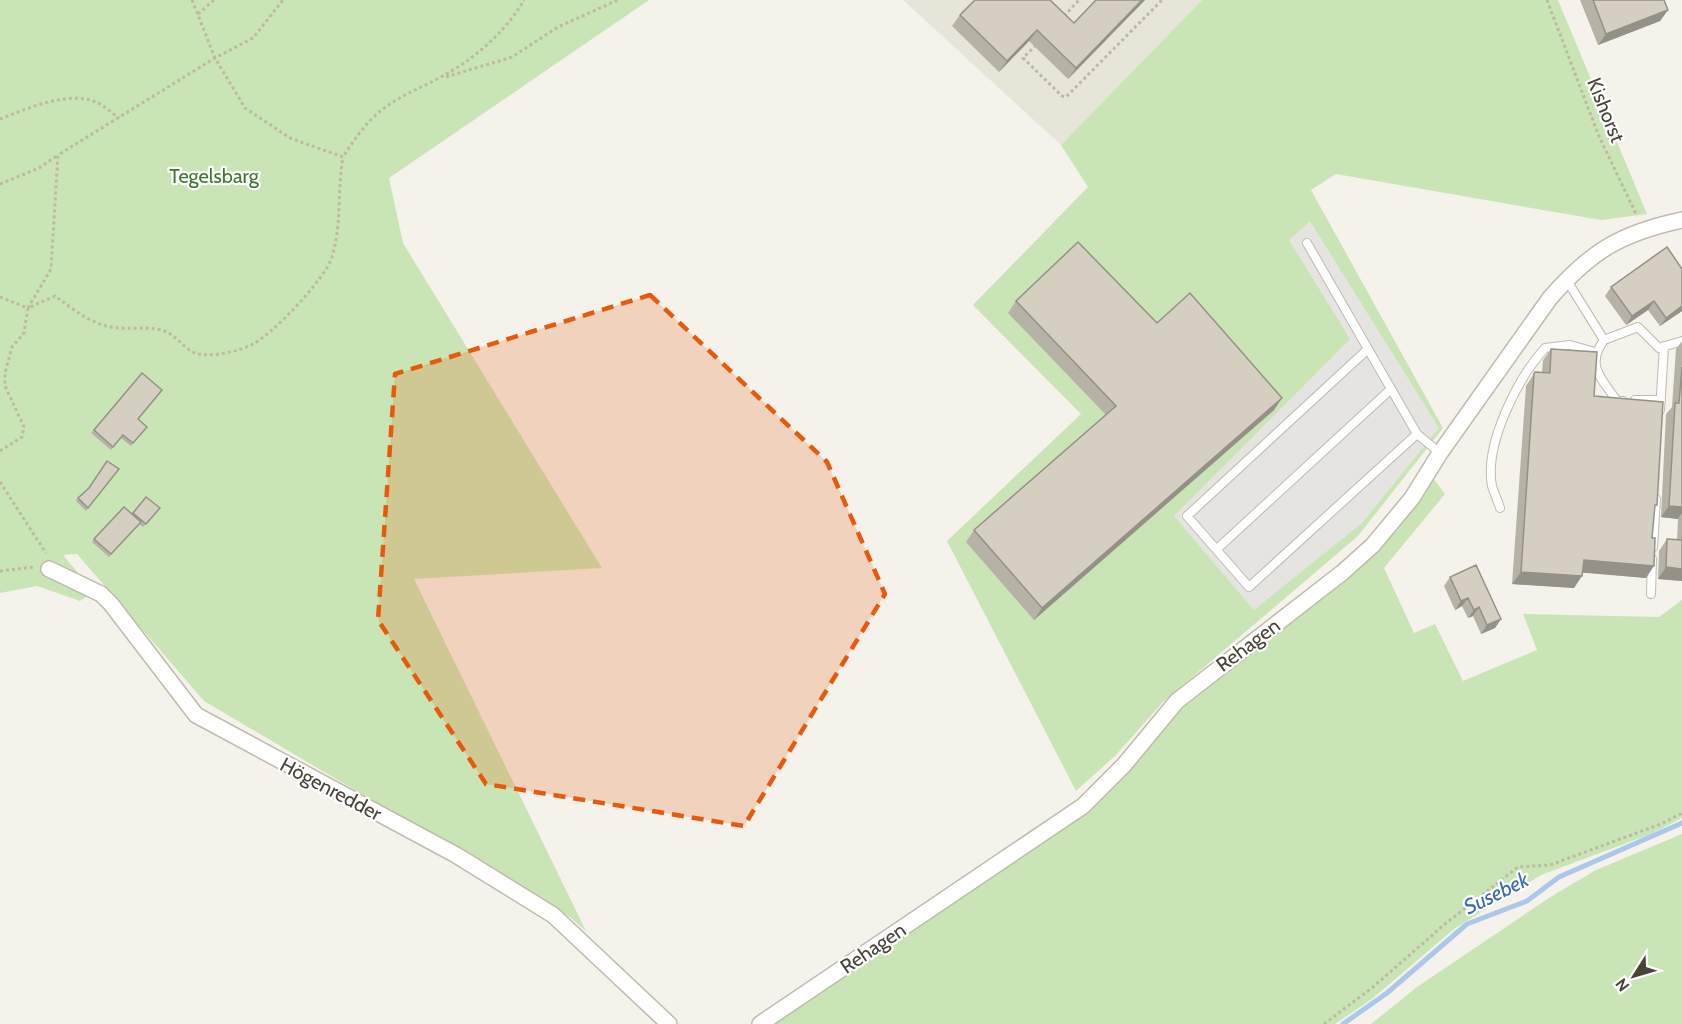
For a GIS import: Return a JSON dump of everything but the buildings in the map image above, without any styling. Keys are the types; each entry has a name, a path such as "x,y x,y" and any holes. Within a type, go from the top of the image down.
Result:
{"street":[{"name":"Rehagen","path":"760,1024 1083,806 1124,765 1177,701 1343,572 1372,544 1412,498 1440,453 1550,298 1566,279 1587,260 1642,229 1682,220"},
{"name":"Högenredder","path":"49,569 101,594 196,715 456,855 553,915 669,1024"}],"lane":[{"path":"1307,243 1417,434 1440,453"},
{"path":"1566,279 1604,340"},
{"path":"1661,400 1617,401 1596,369 1595,352 1604,340 1638,327 1659,348 1682,341"},
{"path":"1500,508 1492,484 1493,459 1501,422 1517,384 1545,348 1570,345 1595,352"},
{"path":"1659,422 1664,346"},
{"path":"1368,349 1187,516 1249,587 1417,434"},
{"path":"1217,549 1391,389"},
{"path":"1651,594 1656,491"}],"path":[{"path":"192,0 215,58 245,108 290,138 343,157"},
{"path":"197,15 214,0"},
{"path":"0,184 39,168 215,58 254,38 282,0"},
{"path":"0,297 28,308 56,296 88,320 111,327 162,330 195,353 217,354 251,346 305,297 332,259 339,224 338,186 343,157 360,131 377,114 401,96 471,60 495,37 524,0"},
{"path":"439,78 512,57 558,27 618,0"},
{"path":"1057,11 1063,17 1079,0"},
{"path":"1039,42 1023,58 1062,96 1066,97 1162,0"},
{"name":"Kishorst","path":"1547,0 1598,134 1642,229"},
{"path":"0,119 48,102 70,99 98,103 119,118"},
{"path":"0,452 22,437 24,427 5,386 5,373 9,353 24,333 28,308 51,269 58,155"},
{"path":"0,482 45,552 49,569 28,567 0,571"},
{"path":"1324,1024 1373,987 1445,924 1518,867 1550,865 1661,824 1682,813"}],"highlighted area":[{"path":"650,295 827,462 885,594 744,826 486,784 378,620 395,374"}],"shaded area":[{"path":"903,0 1202,0 1061,145"},
{"path":"1310,221 1439,428 1362,523 1254,610 1174,516 1350,339 1289,240"}],"green space":[{"name":"Tegelsbarg","path":"0,0 649,0 389,178 403,243 602,568 414,579 586,931 570,917 204,701 77,554 63,555 94,592 80,601 37,586 0,593"},
{"path":"1202,0 1558,0 1647,214 1601,220 1336,174 1311,190 1443,428 1358,536 1162,703 1116,755 1076,791 947,541 1081,414 973,305 1088,187 1061,145"},
{"path":"1433,478 1445,494 1384,568 1414,633 1435,624 1463,681 1537,650 1523,614 1659,617 1682,600 1682,818 1651,834 1541,875 1454,929 1372,999 1335,1024 771,1024 1084,813 1126,774 1179,708 1274,634"},
{"path":"1682,834 1682,1024 1371,1024 1417,987 1552,896 1596,870"}],"waterway":[{"name":"Susebek","path":"1343,1024 1387,993 1467,924 1527,901 1559,877 1682,823"}]}
